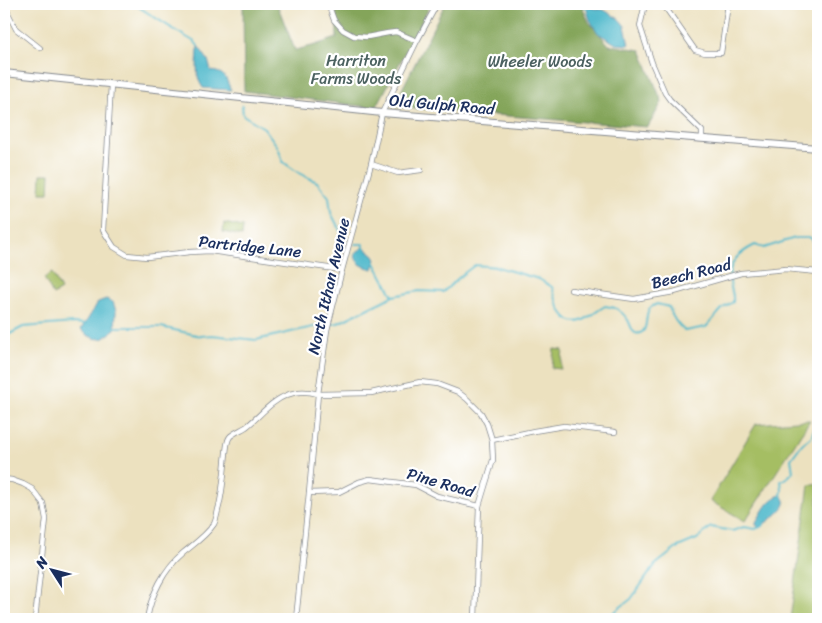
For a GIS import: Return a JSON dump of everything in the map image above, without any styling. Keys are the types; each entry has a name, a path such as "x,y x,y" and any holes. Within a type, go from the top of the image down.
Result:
{"street":[{"path":"328,4 334,20 343,30 354,36 367,38 396,32 417,42"},
{"name":"North Ithan Avenue","path":"296,619 318,394 327,330 372,164 382,113 437,4"},
{"path":"645,4 640,26 652,63 670,100 702,131 702,139"},
{"path":"662,4 696,50 721,53 728,4"},
{"path":"4,5 16,30 40,48"},
{"name":"Old Gulph Road","path":"4,73 382,113 818,148"},
{"name":"Partridge Lane","path":"111,84 103,230 114,247 127,255 147,257 210,251 342,270"},
{"path":"372,164 398,173 421,170"},
{"name":"Beech Road","path":"571,290 634,299 674,292 740,273 786,269 818,272"},
{"path":"147,619 148,610 159,584 169,568 181,554 207,533 215,522 221,499 226,445 231,435 245,427 278,400 295,392 318,394 371,393 420,382 437,384 458,392 467,399 484,418 492,440 493,460 479,506 475,619"},
{"path":"492,440 564,426 615,432"},
{"path":"4,479 29,486 44,503 46,519 35,619"},
{"name":"Pine Road","path":"309,493 339,492 358,482 370,479 416,485 436,496 479,506"}],"green space":[{"name":"Harriton Farms Woods","path":"243,4 277,4 295,50 337,38 336,4 431,4 376,108 244,91"},
{"name":"Wheeler Woods","path":"445,4 587,4 583,9 589,22 609,45 641,50 662,102 648,127 393,107"},
{"path":"41,174 50,174 49,193 40,193"},
{"path":"224,223 243,227 242,236 223,232"},
{"path":"52,273 61,290 53,295 44,278"},
{"path":"554,349 563,350 561,369 552,368"},
{"path":"810,420 745,521 710,501 756,424"},
{"path":"818,483 818,619 790,619 809,485"}],"water":[{"path":"588,7 604,10 619,19 625,26 629,45 616,44 598,33 590,20 587,11"},
{"path":"198,46 208,60 211,71 222,74 231,90 203,88 197,73"},
{"path":"364,247 376,259 373,269 363,266 355,257 355,253"},
{"path":"106,299 113,302 116,311 115,329 106,337 92,338 81,329 98,302"},
{"path":"781,495 785,501 782,509 773,518 759,527 756,525 769,502"}],"waterway":[{"path":"134,4 195,42 198,46"},
{"path":"582,4 587,8"},
{"path":"242,105 243,115 264,128 278,147 283,162 317,182 329,197 331,213 345,240"},
{"path":"114,327 161,327 201,336 212,335 256,340 338,323 393,296 419,291 443,292 475,265 497,267 539,279 552,287 561,311 569,320 574,322 584,320 605,306 618,310 628,320 633,332 637,334 645,329 648,311 657,304 669,307 675,320 685,331 706,327 723,308 733,302 730,269 735,259 749,248 755,245 764,248 795,238 811,238 818,252"},
{"path":"355,244 363,244 365,249"},
{"path":"374,261 393,296"},
{"path":"4,337 23,327 84,324"},
{"path":"781,496 781,481 793,472 791,459 802,444 811,437 818,421"},
{"path":"605,619 631,599 655,565 678,547 697,539 711,527 732,531 744,527 755,529 764,524"}]}
